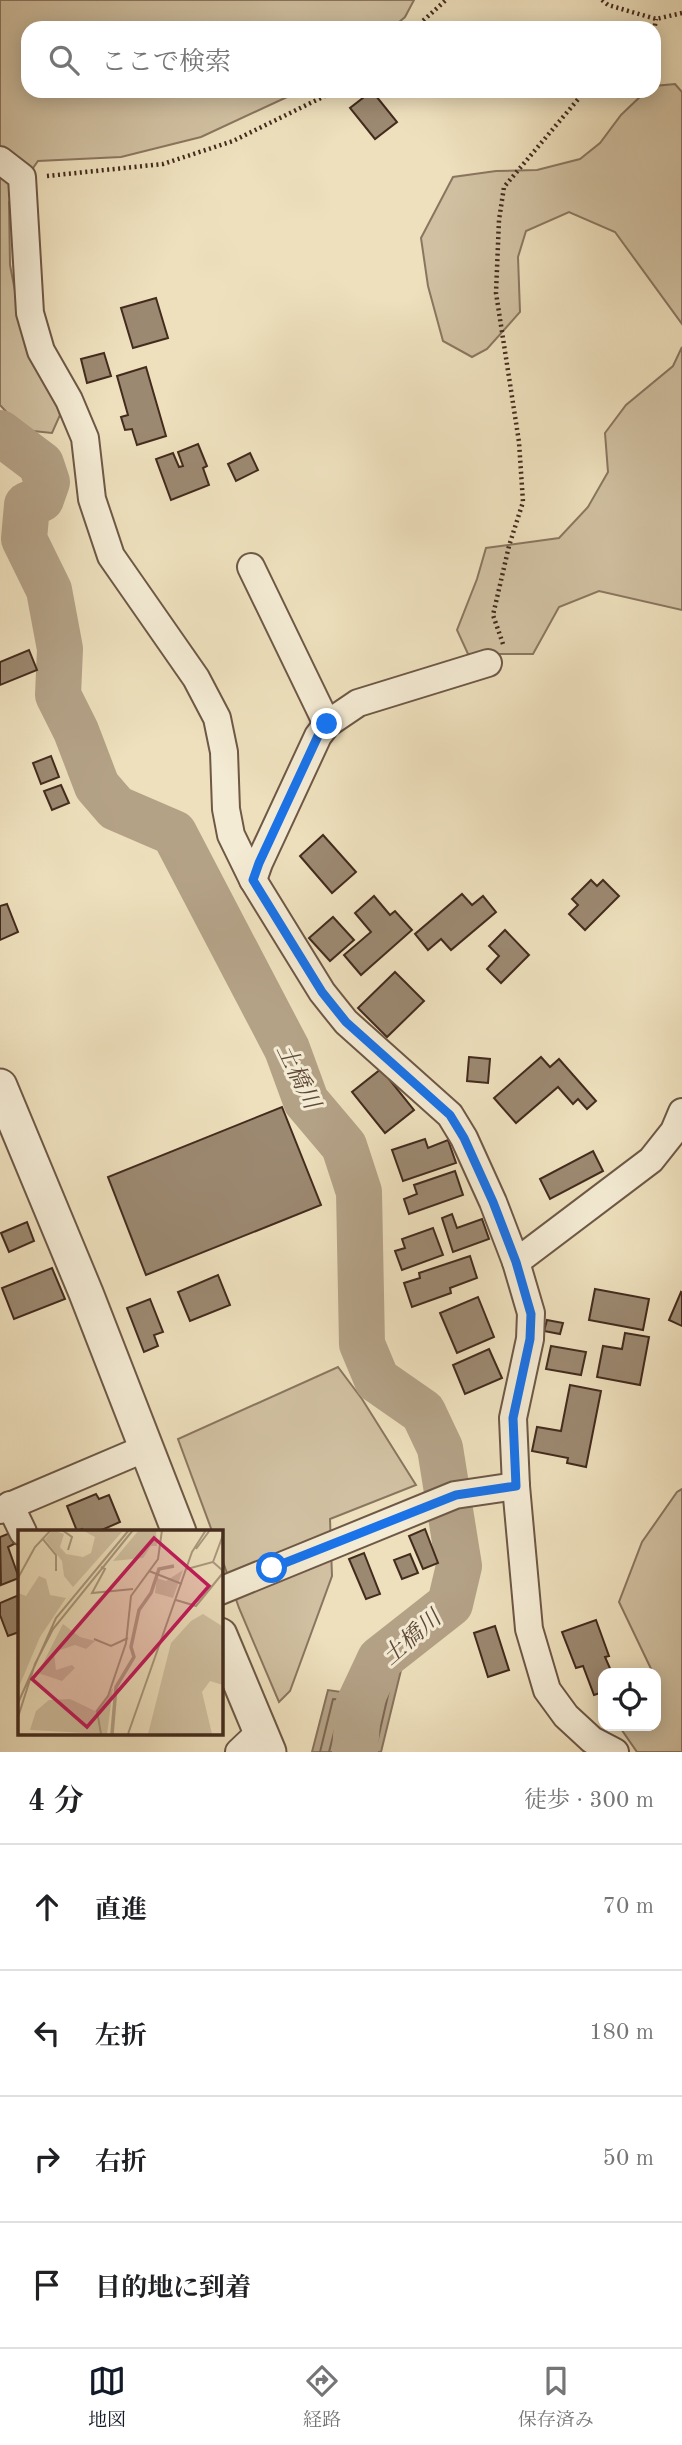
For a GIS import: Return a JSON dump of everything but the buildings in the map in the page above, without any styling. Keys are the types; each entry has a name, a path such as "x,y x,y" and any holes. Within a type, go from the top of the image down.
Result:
{"street":[{"path":"0,160 22,177 30,313 41,351 69,400 85,438 92,499 111,556 196,678 218,718 224,752 226,808 231,835 253,880 322,992 346,1022 450,1115 464,1138 493,1202 516,1262 531,1314 530,1339 513,1418 516,1486 529,1629 547,1689 566,1716 583,1732 615,1752"},
{"path":"251,567 327,724"},
{"path":"253,880 318,736 327,724 358,703 488,663"},
{"path":"0,1086 86,1293 179,1530"},
{"path":"516,1262 651,1160 674,1131 682,1112"},
{"path":"22,1530 5,1508 146,1448"},
{"path":"222,1590 456,1495 516,1486"},
{"path":"222,1641 256,1745"}],"path":[{"path":"423,21 446,0"},
{"path":"602,0 608,5 656,19 682,13"},
{"path":"22,177 163,164 233,141 321,98"},
{"path":"488,663 500,652 503,642 493,615 509,546 523,502 519,442 496,293 502,198 504,187 579,98"}],"shaded area":[{"path":"0,0 414,0 400,21 21,21 21,98 285,98 201,137 121,157 38,161 9,202 10,265 23,333 60,415 52,433 23,430 0,405"},
{"path":"675,84 682,92 682,324 615,232 569,212 526,231 518,257 520,312 487,349 472,357 443,341 428,286 421,238 453,177 496,171 537,170 580,159 600,143 621,115 639,98 661,98 661,85"},
{"path":"682,347 682,610 599,591 559,607 533,654 468,654 457,630 486,548 559,538 588,507 608,472 605,433 626,405 673,366"},
{"path":"338,1367 362,1399 416,1485 330,1519 332,1576 290,1691 279,1702 239,1608 222,1559 222,1530 212,1530 178,1439"},
{"path":"682,1489 682,1752 637,1752 622,1731 661,1731 661,1668 651,1668 619,1602 642,1542 677,1492"}],"water":[{"path":"391,1643 399,1644 405,1654 381,1752 312,1752 328,1690 355,1694 371,1650"}],"waterway":[{"name":"土橋川","path":"0,433 41,464 47,482 41,499 27,505 24,539 49,590 60,649 58,695 76,731 97,786 116,808 174,833 287,1049 306,1101 344,1146 359,1192 362,1344 377,1380 423,1412 440,1448 459,1566 450,1604 380,1659 358,1706 355,1752"}],"route":[{"path":"272,1568 456,1495 516,1486 513,1418 530,1339 531,1314 516,1262 464,1138 450,1115 346,1022 322,992 253,880 318,736 327,724"}]}
